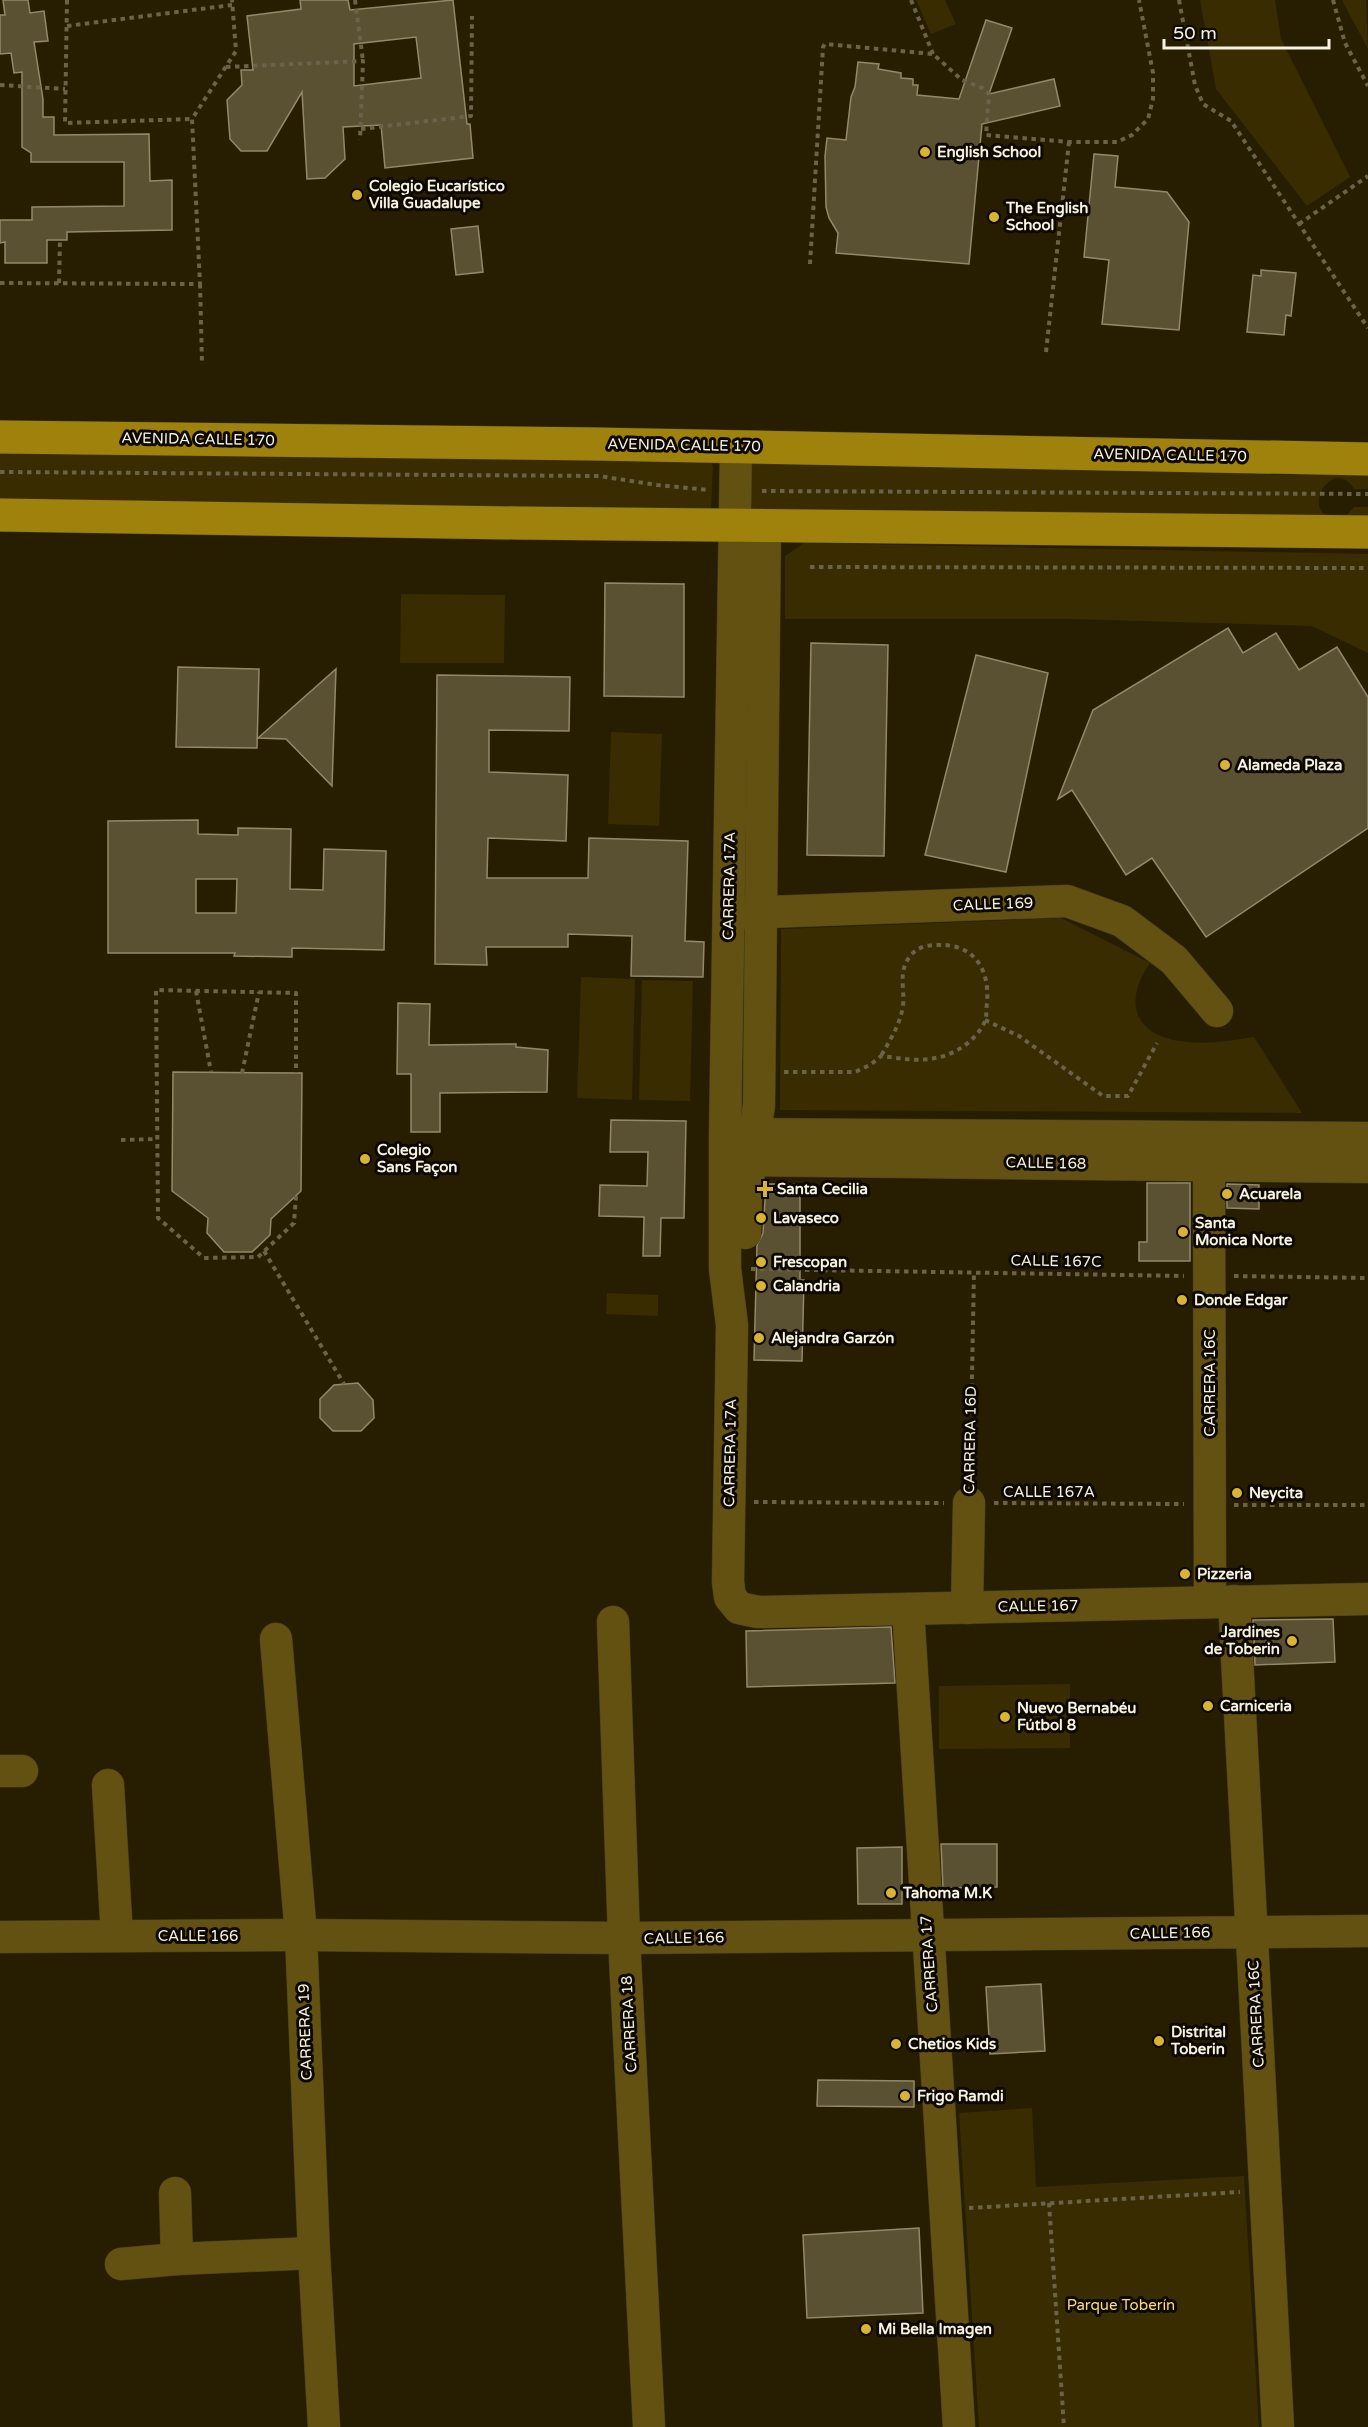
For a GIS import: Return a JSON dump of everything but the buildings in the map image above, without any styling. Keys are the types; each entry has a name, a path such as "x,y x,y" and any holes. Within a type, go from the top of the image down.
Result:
{"main road":[{"name":"AVENIDA CALLE 170","path":"0,437 736,447 1368,459"},
{"path":"0,515 1368,532"}],"street":[{"name":"CARRERA 17A","path":"728,1582 732,1325 725,1269 739,1147 759,1105 761,913 750,526 735,490 736,447"},
{"name":"CARRERA 17A","path":"732,1325 744,1269 746,1193 739,1147 729,913 750,526"},
{"name":"CALLE 169","path":"729,913 1067,901 1122,921 1174,960 1217,1011"},
{"name":"CALLE 168","path":"739,1147 1368,1138"},
{"name":"CALLE 168","path":"739,1147 1209,1165 1368,1167"},
{"name":"CARRERA 16C","path":"1209,1165 1210,1504 1222,1601 1251,1932 1278,2427"},
{"name":"CARRERA 16D","path":"967,1608 969,1503"},
{"name":"CALLE 167","path":"728,1582 730,1597 739,1608 758,1612 1368,1599"},
{"name":"CARRERA 17","path":"908,1609 959,2427"},
{"name":"CARRERA 18","path":"613,1622 624,1938 649,2427"},
{"name":"CARRERA 19","path":"276,1639 301,1935 314,2253 324,2427"},
{"path":"108,1785 117,1936"},
{"name":"CALLE 166","path":"0,1937 301,1935 624,1938 1368,1931"},
{"path":"175,2193 177,2259"},
{"path":"121,2264 177,2259 314,2253"}],"path":[{"path":"68,0 65,123 192,119"},
{"path":"355,0 363,61 360,140"},
{"path":"911,0 933,54 962,80 985,89 988,95 986,135 1069,142 1117,142 1132,135 1148,119 1153,99 1153,73 1139,0"},
{"path":"1179,0 1195,85 1203,104 1231,121 1368,328"},
{"path":"1333,0 1345,43 1368,86"},
{"path":"67,26 232,3 236,51 192,119 202,363"},
{"path":"361,129 471,116 472,16"},
{"path":"810,264 823,47 829,43 933,54"},
{"path":"225,67 363,61"},
{"path":"0,85 65,89"},
{"path":"1046,352 1069,142"},
{"path":"1299,224 1368,176"},
{"path":"59,283 60,240"},
{"path":"0,283 200,284"},
{"path":"0,472 599,476 679,488 735,490 1368,494"},
{"path":"810,567 1368,568"},
{"path":"779,1072 855,1072 870,1065 881,1056 895,1032 903,1006 902,976 905,963 913,952 927,945 946,944 965,949 983,966 988,992 985,1020 973,1039 954,1052 938,1058 918,1061 881,1056"},
{"path":"296,1073 296,993 156,990 158,1218 204,1258 258,1257 294,1224 296,1196"},
{"path":"196,991 211,1072"},
{"path":"242,1073 259,992"},
{"path":"985,1020 1019,1036 1103,1096 1128,1096 1157,1043"},
{"path":"121,1140 157,1139"},
{"path":"264,1251 344,1384"},
{"name":"CALLE 167C","path":"744,1269 1368,1278"},
{"name":"CARRERA 16D","path":"969,1503 974,1272"},
{"name":"CALLE 167A","path":"730,1502 1368,1505"},
{"path":"968,2208 1250,2191"},
{"path":"1049,2203 1064,2427"}],"green space":[{"path":"916,0 945,0 956,24 931,34"},
{"path":"1200,0 1275,0 1281,39 1350,177 1307,206 1216,89"},
{"path":"1343,0 1366,0 1368,49 1343,2"},
{"path":"0,454 709,460 713,466 711,510 0,505"},
{"path":"755,460 1118,467 1285,475 1368,474 1368,489 1354,489 1346,480 1339,478 1331,480 1325,486 1319,501 1320,509 1330,516 1346,516 1354,507 1368,507 1368,521 752,514 748,509 748,465"},
{"path":"804,543 1368,554 1368,653 1312,626 1071,619 785,619 785,556"},
{"path":"401,594 505,595 504,663 400,663"},
{"path":"611,732 662,734 659,826 608,824"},
{"path":"1061,918 1150,963 1137,989 1136,1001 1137,1012 1142,1022 1151,1030 1163,1037 1198,1043 1254,1037 1302,1113 780,1110 781,929"},
{"path":"581,977 635,979 632,1100 577,1098"},
{"path":"642,980 693,981 690,1101 639,1100"},
{"path":"607,1293 658,1295 658,1316 606,1314"},
{"name":"Nuevo Bernabéu Fútbol 8","path":"1070,1684 1070,1748 939,1749 939,1686"},
{"name":"Parque Toberín","path":"1032,2108 1036,2187 1244,2176 1259,2427 979,2427 959,2113"}],"place":[{"name":"English School","path":"925,152"},
{"name":"Colegio Eucarístico Villa Guadalupe","path":"357,195"},
{"name":"The English School","path":"994,217"},
{"name":"Alameda Plaza","path":"1225,765"},
{"name":"Colegio Sans Façon","path":"365,1159"},
{"name":"Santa Cecilia","path":"765,1189"},
{"name":"Acuarela","path":"1227,1194"},
{"name":"Lavaseco","path":"761,1218"},
{"name":"Santa Monica Norte","path":"1183,1232"},
{"name":"Frescopan","path":"761,1262"},
{"name":"Calandria","path":"761,1286"},
{"name":"Donde Edgar","path":"1182,1300"},
{"name":"Alejandra Garzón","path":"759,1338"},
{"name":"Neycita","path":"1237,1493"},
{"name":"Pizzeria","path":"1185,1574"},
{"name":"Jardines de Toberin","path":"1292,1641"},
{"name":"Carniceria","path":"1208,1706"},
{"name":"Nuevo Bernabéu Fútbol 8","path":"1005,1717"},
{"name":"Tahoma M.K","path":"891,1893"},
{"name":"Distrital Toberin","path":"1159,2041"},
{"name":"Chetios Kids","path":"896,2044"},
{"name":"Frigo Ramdi","path":"905,2096"},
{"name":"Mi Bella Imagen","path":"866,2329"}]}
